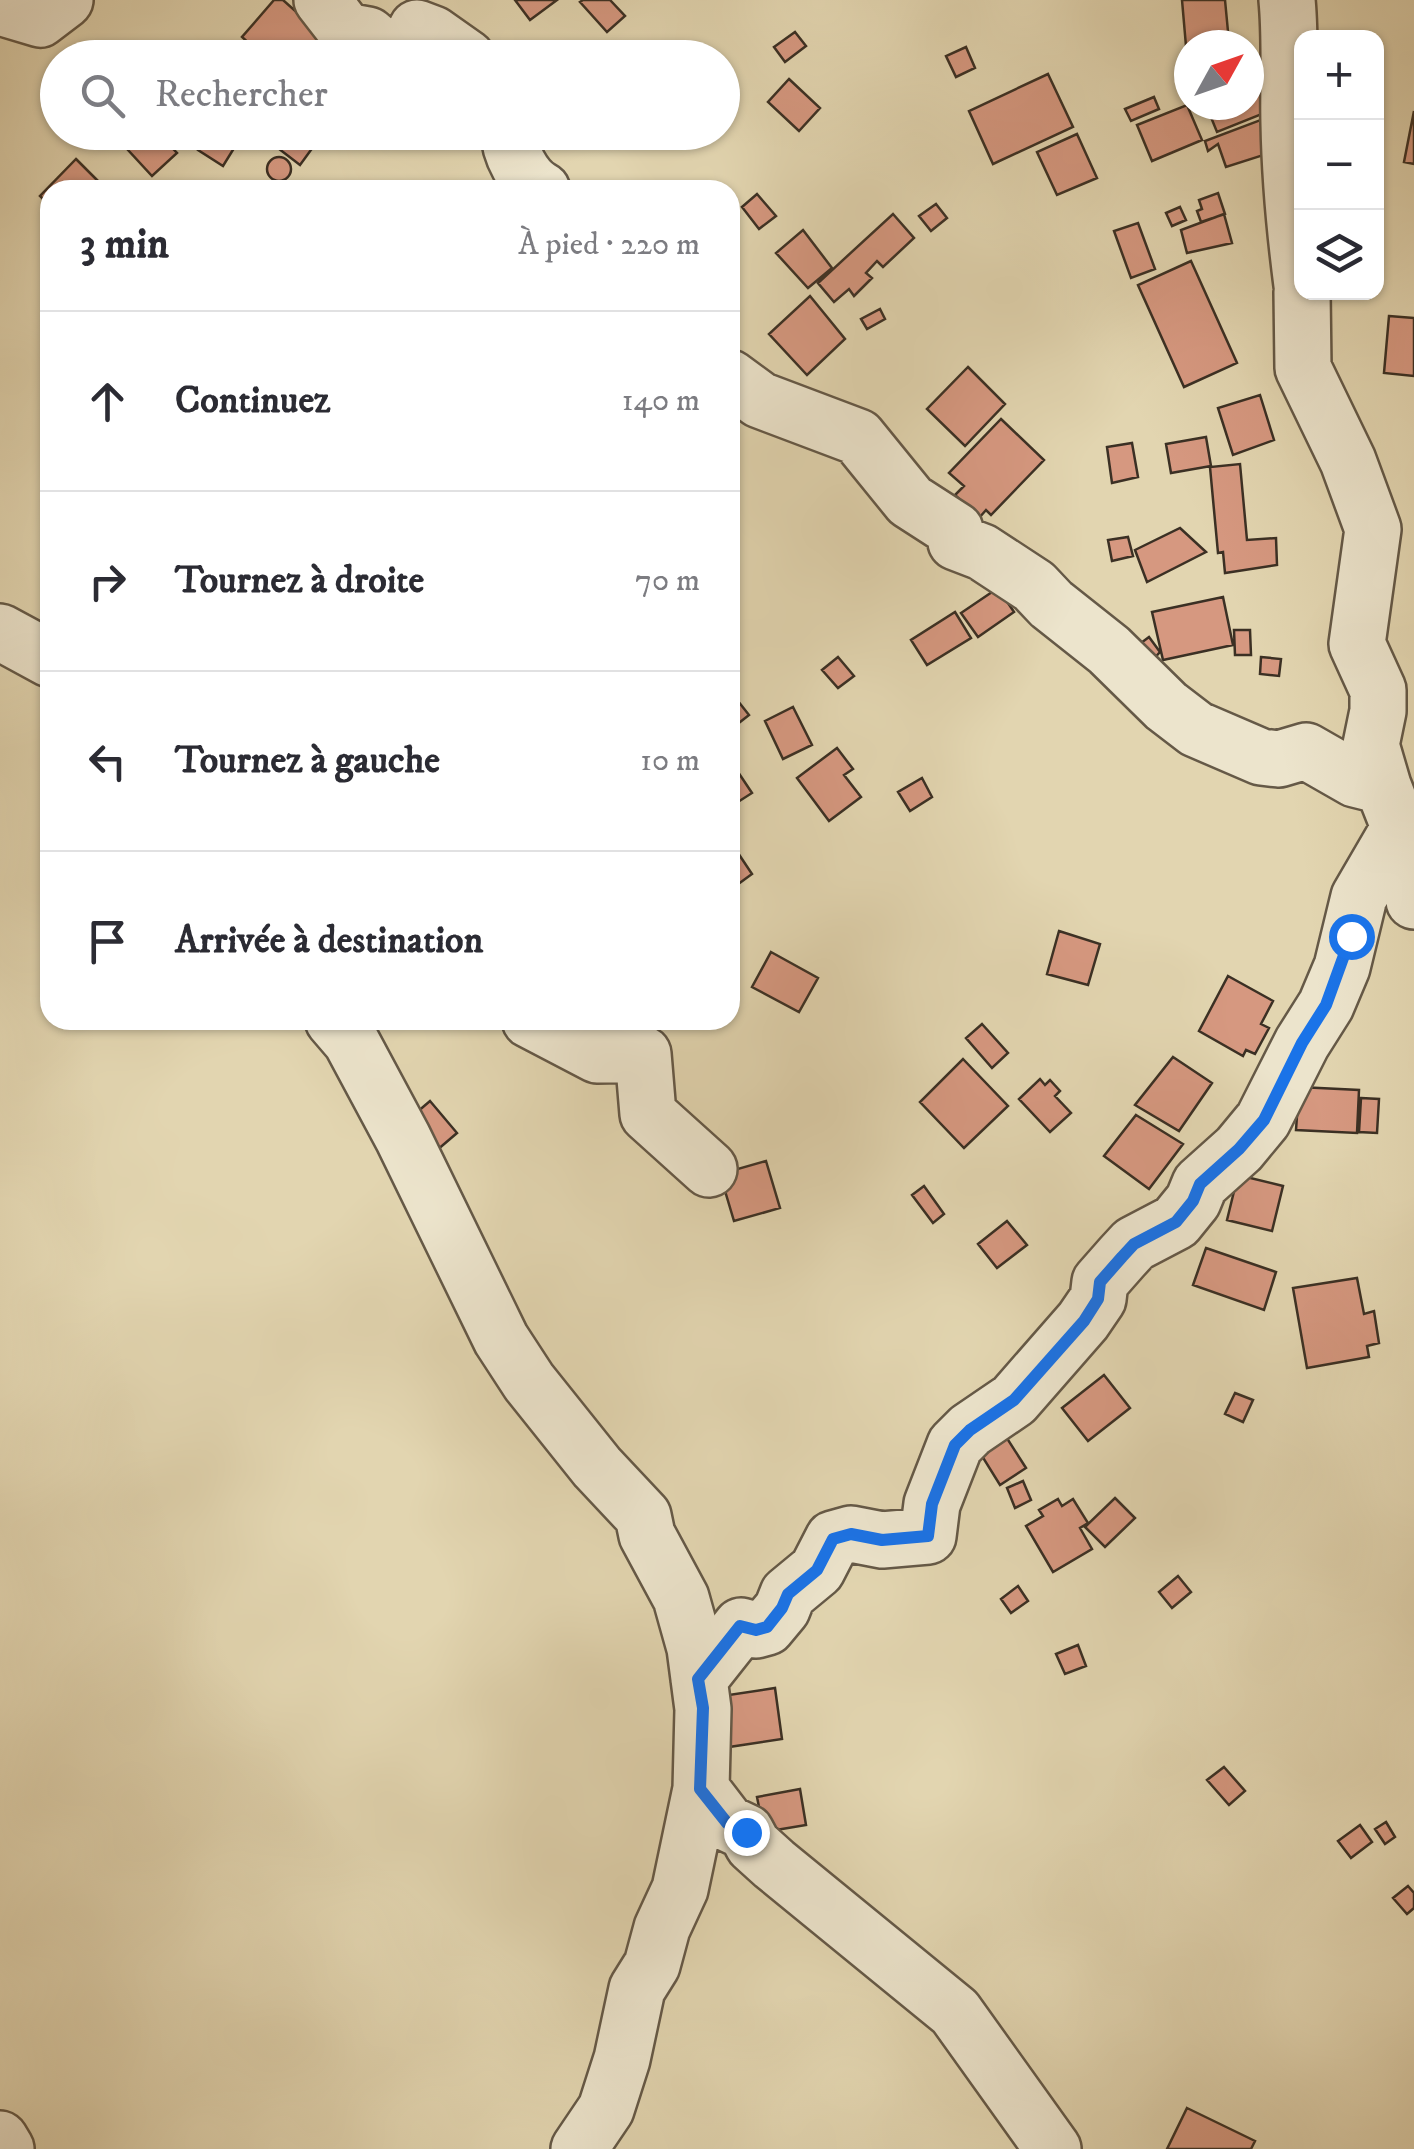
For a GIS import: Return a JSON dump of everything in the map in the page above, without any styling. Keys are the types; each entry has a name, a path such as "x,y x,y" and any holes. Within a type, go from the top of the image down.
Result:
{"street":[{"path":"0,6 40,18 65,0"},
{"path":"322,0 346,31 374,40"},
{"path":"1287,0 1294,220"},
{"path":"412,40 417,28 441,40"},
{"path":"511,150 529,180"},
{"path":"1302,300 1304,368 1348,461 1373,529 1357,644 1378,690 1378,712 1370,746 1410,857 1414,901"},
{"path":"740,385 760,400 858,436 910,501 954,530 956,542 982,552 1034,586 1050,604 1109,650 1166,706 1196,728 1260,757 1279,759 1306,751 1355,779 1390,808"},
{"path":"0,632 40,654"},
{"path":"698,1679 740,1626 756,1630 767,1627 788,1594 817,1570 833,1539 851,1534 882,1540 928,1536 932,1504 955,1445 1014,1400 1084,1321 1098,1299 1100,1282 1122,1257 1134,1244 1176,1222 1193,1201 1200,1184 1264,1120 1302,1043 1326,1005 1342,967 1359,897 1390,808"},
{"path":"341,1030 403,1138 501,1339 597,1468 643,1516 647,1536 681,1598 695,1648 703,1708 700,1789 680,1889 662,1928 652,1965 637,1988 622,2059 606,2109 579,2149"},
{"path":"549,1030 597,1056 643,1054 648,1114 710,1169"},
{"path":"700,1789 727,1823 746,1832 753,1845 774,1864 955,2012 1053,2149"},
{"path":"0,2139 6,2149"}],"building":[{"path":"274,0 283,0 328,40 245,40 242,37"},
{"path":"515,0 557,0 530,20"},
{"path":"610,0 625,16 607,32 580,2"},
{"path":"1182,0 1225,0 1228,30 1185,30"},
{"path":"795,32 806,46 785,62 774,47"},
{"path":"966,47 975,68 956,77 946,56"},
{"path":"1048,74 1073,127 993,164 969,111"},
{"path":"789,79 820,108 799,131 768,102"},
{"path":"1264,91 1272,110 1264,113"},
{"path":"1154,97 1159,109 1131,121 1125,109"},
{"path":"1174,110 1174,120 1193,120 1202,140 1152,161 1137,125"},
{"path":"1414,111 1414,164 1404,162"},
{"path":"1274,115 1276,151 1226,167 1218,144 1208,151 1205,141"},
{"path":"1212,120 1247,120 1217,132"},
{"path":"1077,134 1097,178 1057,195 1037,152"},
{"path":"128,150 177,153 152,176"},
{"path":"198,150 233,150 223,166"},
{"path":"280,150 311,150 300,165"},
{"path":"284,158 290,164 288,178 270,178 270,160"},
{"path":"76,159 97,180 56,180"},
{"path":"1218,193 1225,214 1201,222 1199,200"},
{"path":"757,194 776,216 759,229 742,207"},
{"path":"936,204 947,218 931,231 919,216"},
{"path":"1180,207 1186,220 1172,226 1166,213"},
{"path":"893,214 914,238 883,267 877,261 866,273 872,278 854,296 849,289 834,302 818,283"},
{"path":"1224,214 1232,243 1187,253 1181,230"},
{"path":"1138,223 1155,269 1131,278 1114,231"},
{"path":"803,230 832,268 808,288 776,253"},
{"path":"1191,261 1237,363 1184,387 1138,285"},
{"path":"810,296 845,339 807,375 769,334"},
{"path":"880,309 885,319 867,329 861,319"},
{"path":"1389,316 1414,318 1414,376 1384,373"},
{"path":"968,367 1005,404 965,446 927,409"},
{"path":"1260,395 1274,440 1233,455 1218,408"},
{"path":"1001,419 1044,460 991,515 986,510 979,518 955,495 964,486 949,473"},
{"path":"1206,437 1211,466 1171,473 1166,444"},
{"path":"1132,443 1138,477 1112,483 1107,447"},
{"path":"1240,464 1247,540 1276,538 1277,565 1225,573 1223,552 1218,553 1210,467"},
{"path":"1180,528 1206,552 1147,582 1135,550"},
{"path":"1128,537 1133,556 1112,561 1108,540"},
{"path":"998,588 1014,612 978,637 961,613"},
{"path":"1223,597 1233,645 1163,660 1152,612"},
{"path":"955,612 971,638 927,665 911,640"},
{"path":"1234,630 1250,630 1251,655 1235,655"},
{"path":"1149,637 1160,652 1150,663 1137,646"},
{"path":"838,657 854,676 838,688 822,670"},
{"path":"1261,657 1281,659 1279,676 1260,674"},
{"path":"740,704 749,715 740,722"},
{"path":"793,707 812,745 783,759 765,721"},
{"path":"837,748 853,769 844,775 861,797 829,821 797,778"},
{"path":"740,775 752,793 740,801"},
{"path":"922,778 932,797 910,811 898,792"},
{"path":"740,856 752,874 740,883"},
{"path":"1059,931 1100,944 1088,985 1047,974"},
{"path":"771,952 818,978 799,1012 752,987"},
{"path":"1228,976 1273,1001 1261,1024 1269,1028 1255,1054 1246,1050 1243,1056 1199,1031"},
{"path":"982,1024 1008,1053 992,1068 966,1038"},
{"path":"1173,1057 1212,1083 1179,1131 1135,1105"},
{"path":"963,1059 1008,1106 964,1148 920,1102"},
{"path":"1040,1079 1045,1085 1050,1080 1060,1091 1055,1096 1071,1113 1050,1132 1019,1099"},
{"path":"1299,1087 1359,1090 1357,1133 1296,1130"},
{"path":"1361,1098 1379,1099 1377,1133 1359,1132"},
{"path":"430,1101 457,1133 436,1151 409,1119"},
{"path":"1136,1115 1183,1144 1149,1189 1104,1156"},
{"path":"766,1161 780,1208 734,1221 720,1174"},
{"path":"1238,1175 1283,1186 1272,1231 1227,1220"},
{"path":"924,1186 944,1214 933,1223 912,1195"},
{"path":"1007,1221 1027,1245 997,1268 978,1244"},
{"path":"1206,1248 1276,1272 1264,1310 1193,1285"},
{"path":"1357,1278 1364,1314 1374,1311 1379,1343 1367,1346 1369,1357 1307,1368 1293,1288"},
{"path":"1104,1375 1130,1408 1088,1441 1062,1408"},
{"path":"1235,1393 1253,1400 1243,1422 1225,1414"},
{"path":"1003,1432 1026,1468 1000,1485 977,1448"},
{"path":"1023,1481 1031,1500 1015,1508 1007,1488"},
{"path":"1115,1498 1135,1518 1105,1547 1085,1527"},
{"path":"1058,1499 1062,1506 1073,1499 1088,1523 1080,1528 1092,1549 1053,1572 1026,1526 1043,1516 1039,1510"},
{"path":"1178,1576 1191,1592 1172,1608 1159,1592"},
{"path":"1018,1586 1028,1601 1011,1613 1001,1599"},
{"path":"1078,1645 1086,1666 1065,1674 1056,1654"},
{"path":"775,1688 782,1739 729,1747 722,1696"},
{"path":"1224,1767 1245,1791 1229,1805 1207,1780"},
{"path":"800,1789 806,1825 764,1832 757,1797"},
{"path":"1386,1822 1395,1837 1385,1844 1375,1829"},
{"path":"1360,1825 1372,1842 1351,1858 1338,1841"},
{"path":"1408,1886 1414,1893 1414,1908 1407,1914 1393,1898"},
{"path":"1187,2108 1255,2141 1251,2149 1167,2149"}],"route":[{"path":"746,1832 727,1823 700,1789 703,1708 698,1679 740,1626 756,1630 767,1627 788,1594 817,1570 833,1539 851,1534 882,1540 928,1536 932,1504 955,1445 985,1418 1014,1400 1084,1321 1098,1299 1100,1282 1122,1257 1134,1244 1176,1222 1193,1201 1200,1184 1264,1120 1302,1043 1326,1005 1351,936"}]}
